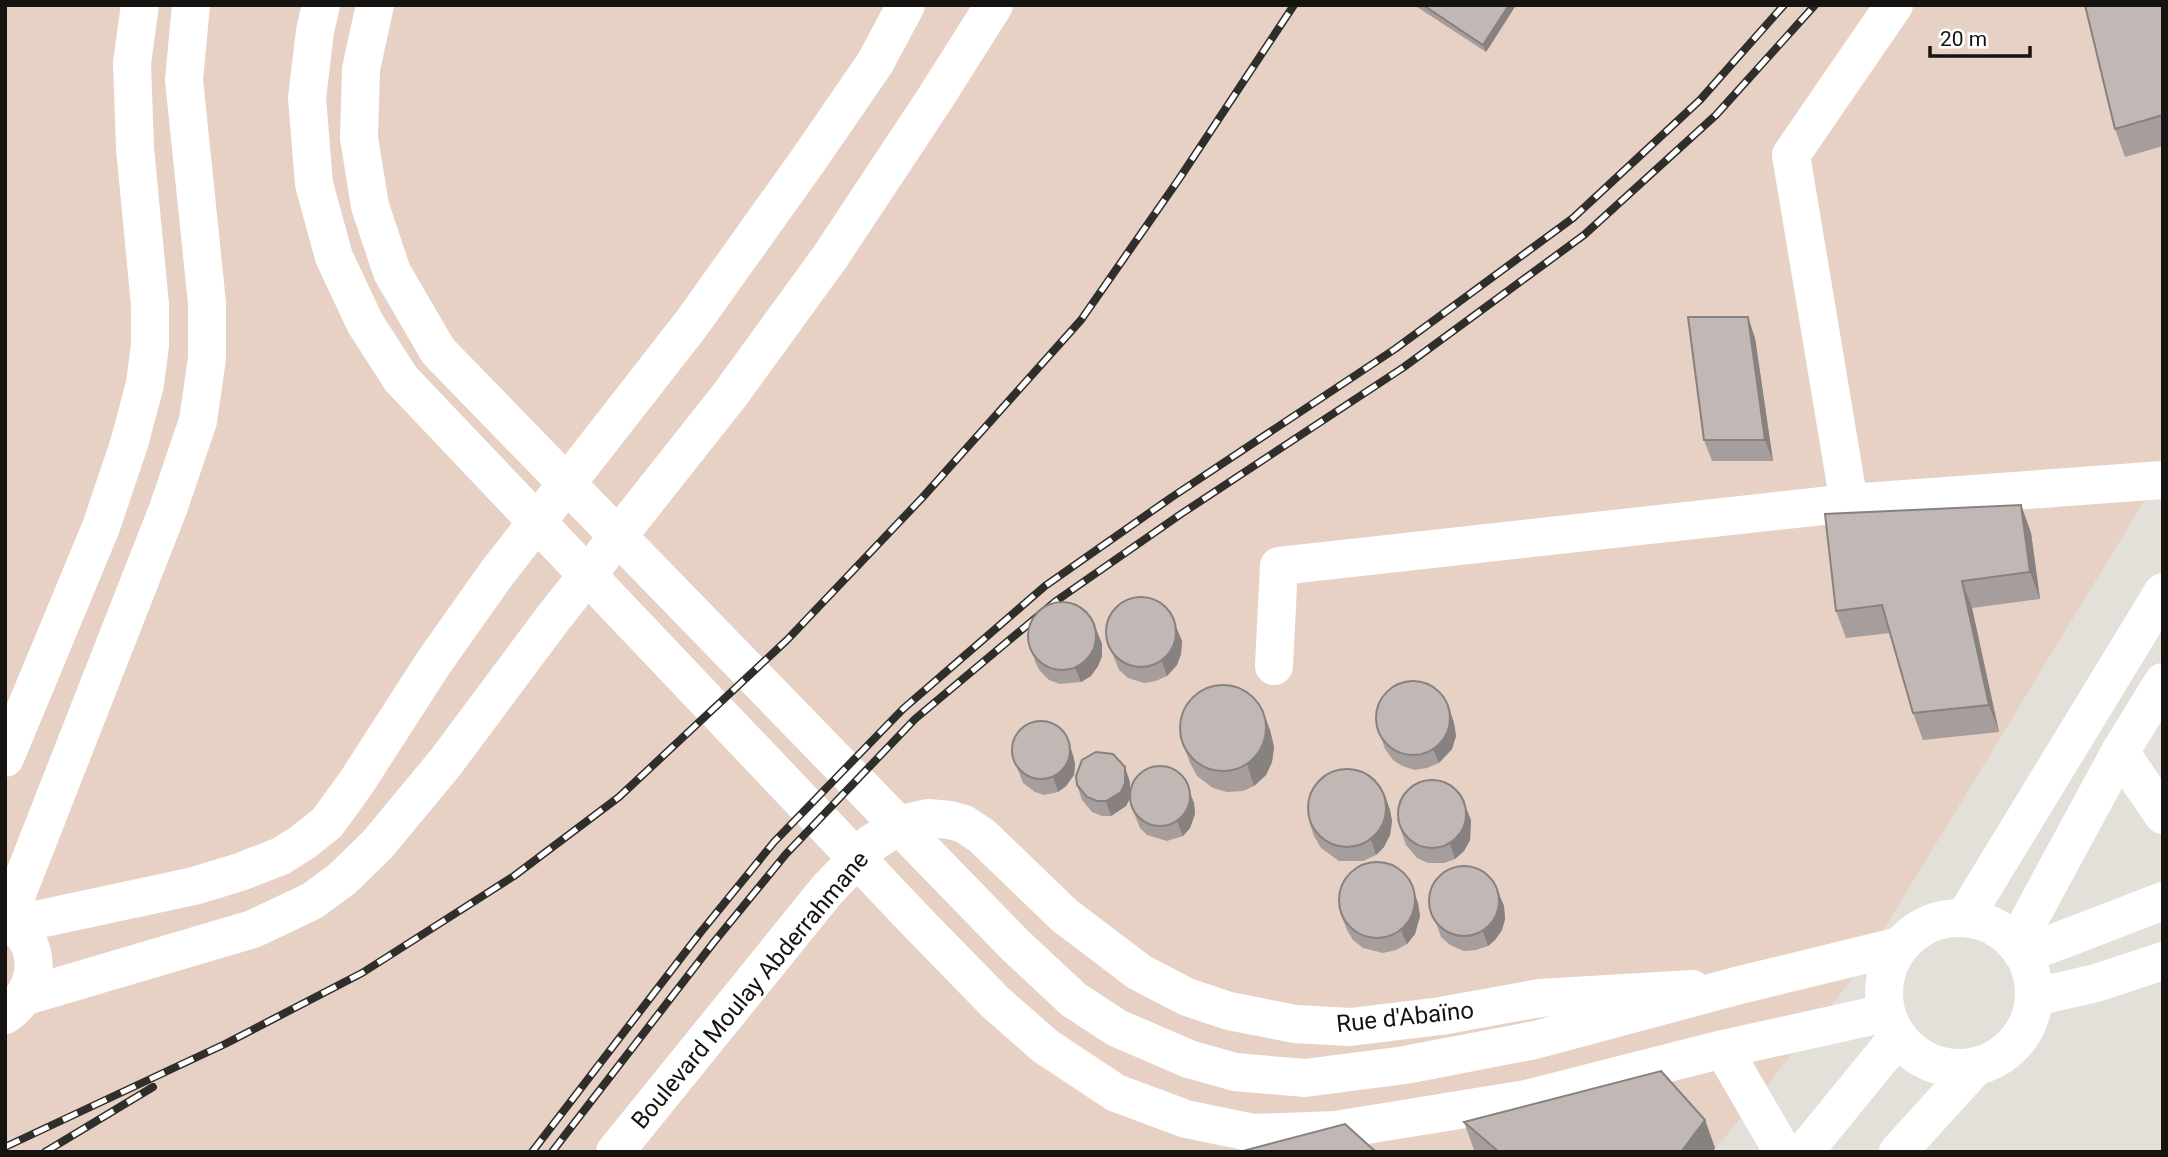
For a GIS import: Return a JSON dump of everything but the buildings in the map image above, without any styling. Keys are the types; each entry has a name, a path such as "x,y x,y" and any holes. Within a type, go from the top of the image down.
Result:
{"main road":[{"path":"5,758 102,527 145,384 150,345 150,306 135,148 132,63 140,5"},
{"path":"8,923 168,509 198,421 207,358 207,303 184,80 191,5"},
{"path":"321,5 307,98 314,184 334,257 365,323 401,379 995,1002 1045,1046 1116,1093 1186,1119 1254,1133 1336,1130 1526,1098 1723,1049 1892,1025"},
{"path":"376,5 361,69 359,138 370,206 392,272 438,351 1016,946 1074,1000 1117,1028 1189,1059 1236,1072 1305,1078 1405,1065 1535,1040 1736,986"},
{"path":"8,923 194,886 240,872 281,856 327,823 497,573 692,323 809,159 876,64 906,5"},
{"path":"16,1005 253,929 312,901 342,879 377,845 445,763 554,617 737,385 830,257 994,5"},
{"path":"1849,503 1791,155 1894,5"},
{"path":"1274,666 1279,566 1849,503 2163,480"},
{"path":"1965,918 2163,592"},
{"path":"2019,948 2120,752 2163,682"},
{"path":"2120,752 2163,815"},
{"name":"Rue d'Abaïno","path":"928,818 964,824 982,836 1064,915 1139,972 1187,996 1229,1012 1295,1024 1350,1027 1441,1016 1540,998 1736,986 1900,946"},
{"name":"Boulevard Moulay Abderrahmane","path":"615,1152 827,890 872,843 902,824 928,818"},
{"path":"2019,948 2051,944 2163,901"},
{"path":"1965,918 1993,926 2019,948 2033,978 2035,997 2031,1016 2010,1048 1994,1059 1976,1066 1958,1068 1933,1062 1910,1050 1892,1025 1884,990 1888,967 1900,946 1918,930 1941,920 1965,918"},
{"path":"8,923 22,934 33,958 34,971 16,1005"},
{"path":"2035,997 2096,983 2163,961"},
{"path":"1804,1152 1892,1025"},
{"path":"1723,1049 1783,1152"},
{"path":"1898,1152 1976,1066"}],"shaded area":[{"path":"5,5 2163,5 2163,470 1858,972 1713,1152 5,1152"}],"railway":[{"path":"5,1147 225,1044 362,973 514,876 619,797 787,640 922,498 1081,320 1179,179 1294,5"},
{"path":"532,1152 700,933 774,842 903,709 1045,586 1172,497 1395,349 1573,218 1700,100 1784,5"},
{"path":"552,1152 714,942 786,854 915,719 1056,601 1181,514 1404,367 1584,235 1716,115 1815,5"},
{"path":"45,1152 153,1087"}]}
